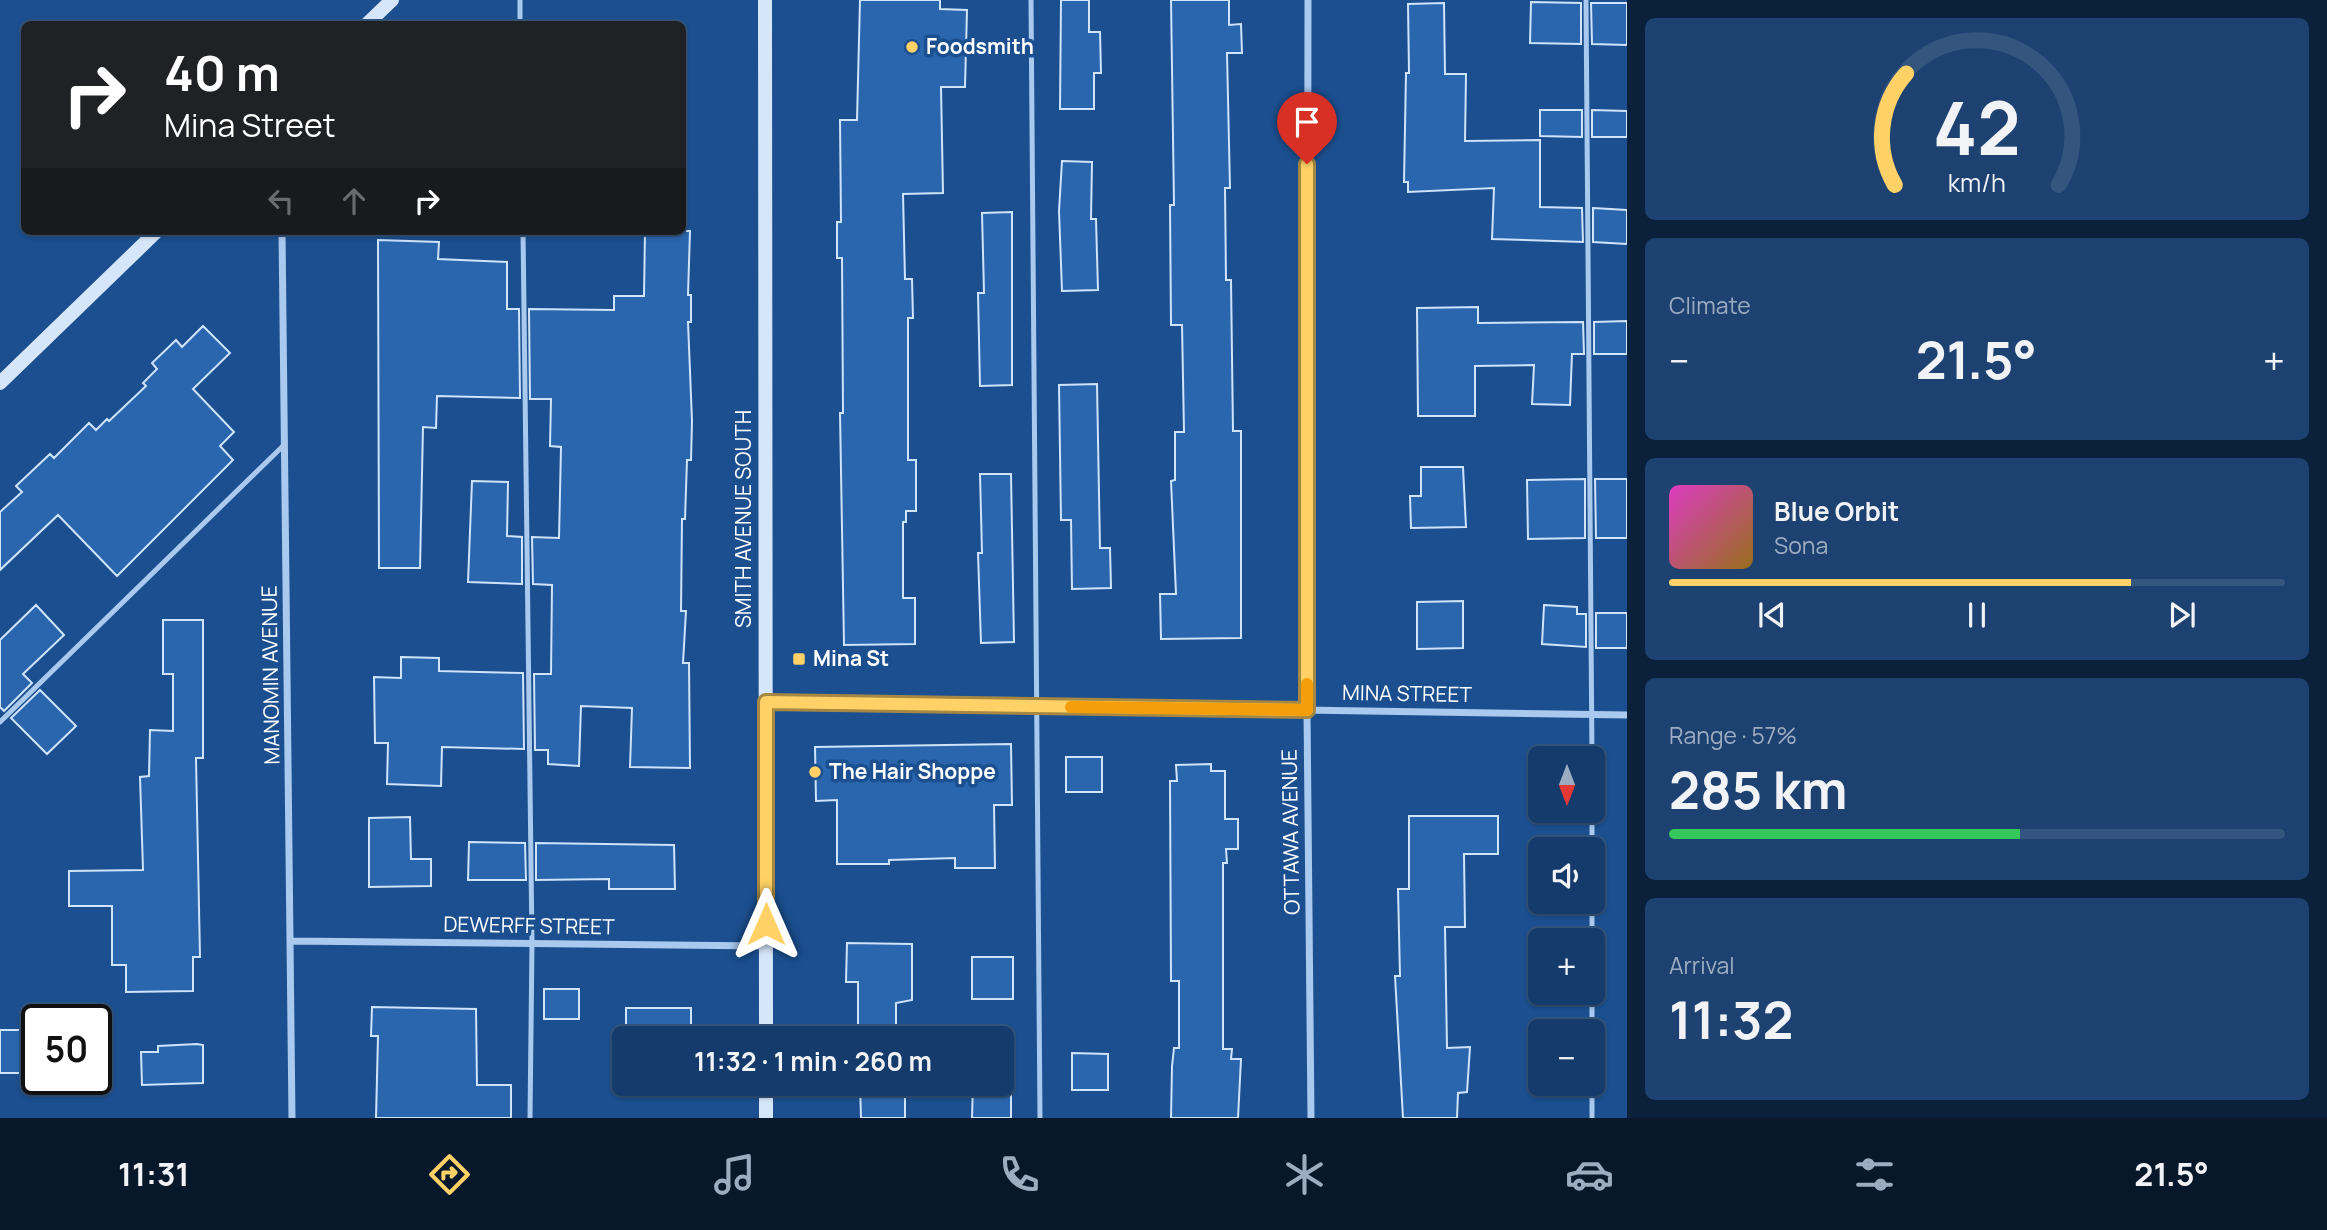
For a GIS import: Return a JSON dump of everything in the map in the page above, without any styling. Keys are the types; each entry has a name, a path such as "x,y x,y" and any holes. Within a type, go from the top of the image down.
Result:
{"main road":[{"path":"370,21 392,0"},
{"name":"SMITH AVENUE SOUTH","path":"765,0 766,1026"},
{"path":"0,383 153,235"},
{"path":"766,1096 766,1118"}],"street":[{"name":"OTTAWA AVENUE","path":"1308,0 1307,710 1311,1118"},
{"name":"MANOMIN AVENUE","path":"282,235 292,1118"},
{"name":"MINA STREET","path":"766,702 1627,715"},
{"name":"DEWERFF STREET","path":"292,941 766,946"}],"lane":[{"path":"520,0 520,21"},
{"path":"1031,0 1039,706 1040,1118"},
{"path":"1586,0 1591,746"},
{"path":"523,235 532,943 530,1118"},
{"path":"0,722 285,444"},
{"path":"1592,1096 1592,1118"}],"building":[{"path":"860,0 940,0 940,9 967,10 965,87 941,87 943,193 903,194 905,279 912,279 913,318 908,318 908,460 916,460 916,511 906,511 906,522 903,522 903,598 915,598 915,644 844,645 840,413 843,413 842,258 837,258 837,222 841,222 840,120 857,120"},
{"path":"1061,0 1089,0 1089,32 1100,32 1101,73 1094,73 1094,109 1060,109"},
{"path":"1171,0 1229,0 1229,25 1241,24 1242,53 1227,53 1230,188 1225,188 1226,280 1231,280 1233,431 1241,431 1241,638 1161,639 1160,594 1176,594 1171,481 1175,480 1175,432 1184,432 1182,325 1171,325 1170,205 1174,205"},
{"path":"1531,2 1581,3 1581,44 1530,43"},
{"path":"1444,3 1445,74 1466,74 1465,141 1540,140 1540,207 1582,208 1583,242 1492,239 1494,188 1408,192 1408,182 1404,182 1406,73 1409,73 1408,4"},
{"path":"1591,3 1627,3 1627,45 1592,44"},
{"path":"1540,110 1582,110 1582,137 1540,136"},
{"path":"1592,110 1627,111 1627,137 1592,137"},
{"path":"1062,161 1092,162 1091,219 1096,219 1098,290 1062,291 1059,211"},
{"path":"1593,208 1627,210 1627,244 1593,242"},
{"path":"1012,212 1012,385 980,386 978,293 984,293 982,213"},
{"path":"686,231 690,231 688,295 691,295 691,322 688,322 692,421 691,460 687,460 685,519 682,519 681,611 686,611 683,663 689,663 690,768 630,767 632,708 581,706 579,766 548,764 548,750 535,750 534,674 551,674 552,585 533,584 532,537 559,538 561,447 550,446 551,399 530,399 529,309 614,310 614,296 644,296 645,235 686,235"},
{"path":"378,240 439,242 438,259 507,262 507,309 519,309 520,398 437,396 436,428 423,427 420,568 379,568"},
{"path":"1478,307 1478,323 1583,322 1584,354 1572,354 1570,405 1532,404 1534,365 1475,366 1475,416 1418,416 1417,308"},
{"path":"1627,321 1627,354 1594,354 1594,322"},
{"path":"203,326 230,353 193,389 234,432 220,446 233,460 117,576 58,515 0,570 0,512 22,492 16,486 50,454 54,458 89,423 96,430 107,419 109,421 146,386 143,383 157,369 152,363 176,340 182,347"},
{"path":"1097,384 1100,548 1110,548 1111,588 1072,589 1071,520 1061,520 1059,385"},
{"path":"1421,467 1463,467 1466,527 1411,528 1410,496 1421,496"},
{"path":"980,474 1011,474 1014,642 981,643 978,553 982,553"},
{"path":"1585,479 1585,538 1528,539 1527,480"},
{"path":"1595,479 1627,479 1627,538 1596,538"},
{"path":"472,481 508,482 507,536 522,537 522,584 468,582"},
{"path":"1463,601 1463,648 1417,649 1417,602"},
{"path":"36,605 64,635 23,674 32,683 4,711 0,707 0,640"},
{"path":"1544,605 1577,607 1577,614 1586,614 1586,647 1542,644"},
{"path":"1596,613 1627,613 1627,648 1596,648"},
{"path":"163,620 203,620 203,758 196,758 200,957 193,957 193,991 126,992 126,965 112,965 112,906 69,906 69,871 143,870 140,777 149,776 150,730 173,731 173,674 163,674"},
{"path":"401,657 439,658 439,671 523,673 524,749 442,747 441,786 387,784 388,743 375,743 374,677 401,678"},
{"path":"40,690 76,726 47,754 11,718"},
{"path":"1011,744 1012,805 994,805 995,868 955,868 955,858 889,860 889,864 837,864 837,800 816,801 815,747"},
{"path":"1066,757 1102,757 1102,792 1066,792"},
{"path":"1211,764 1211,771 1225,771 1225,819 1238,819 1238,849 1226,849 1227,863 1223,863 1223,1049 1232,1049 1231,1059 1241,1059 1238,1118 1171,1118 1174,1048 1179,1048 1179,981 1171,981 1170,781 1177,781 1176,765"},
{"path":"1409,816 1498,816 1498,854 1464,854 1465,927 1445,927 1447,1048 1470,1047 1467,1092 1458,1093 1457,1118 1403,1118 1395,976 1400,976 1398,889 1409,889"},
{"path":"410,817 411,859 431,859 431,886 369,887 369,818"},
{"path":"469,842 525,843 526,880 468,880"},
{"path":"536,843 674,845 675,889 609,889 609,879 536,880"},
{"path":"847,943 912,944 912,1000 896,1003 896,1026 858,1026 858,982 846,982"},
{"path":"972,957 1013,957 1013,999 972,999"},
{"path":"544,989 579,989 579,1019 544,1019"},
{"path":"372,1007 476,1009 477,1085 511,1085 511,1118 376,1118 378,1036 371,1036"},
{"path":"626,1008 691,1008 691,1026 626,1026"},
{"path":"0,1030 21,1030 21,1073 0,1073"},
{"path":"203,1045 203,1083 142,1085 141,1052 158,1052 158,1046"},
{"path":"1072,1053 1108,1054 1108,1090 1072,1090"},
{"path":"860,1096 905,1096 905,1118 861,1118"},
{"path":"973,1096 1011,1096 1011,1118 972,1118"}],"slow traffic":[{"path":"1071,707 1307,710 1307,684"}],"place":[{"name":"Foodsmith","path":"912,47"},
{"name":"Mina St","path":"799,659"},
{"name":"The Hair Shoppe","path":"815,772"}],"route":[{"path":"766,924 766,702 1307,710 1307,164"}]}
